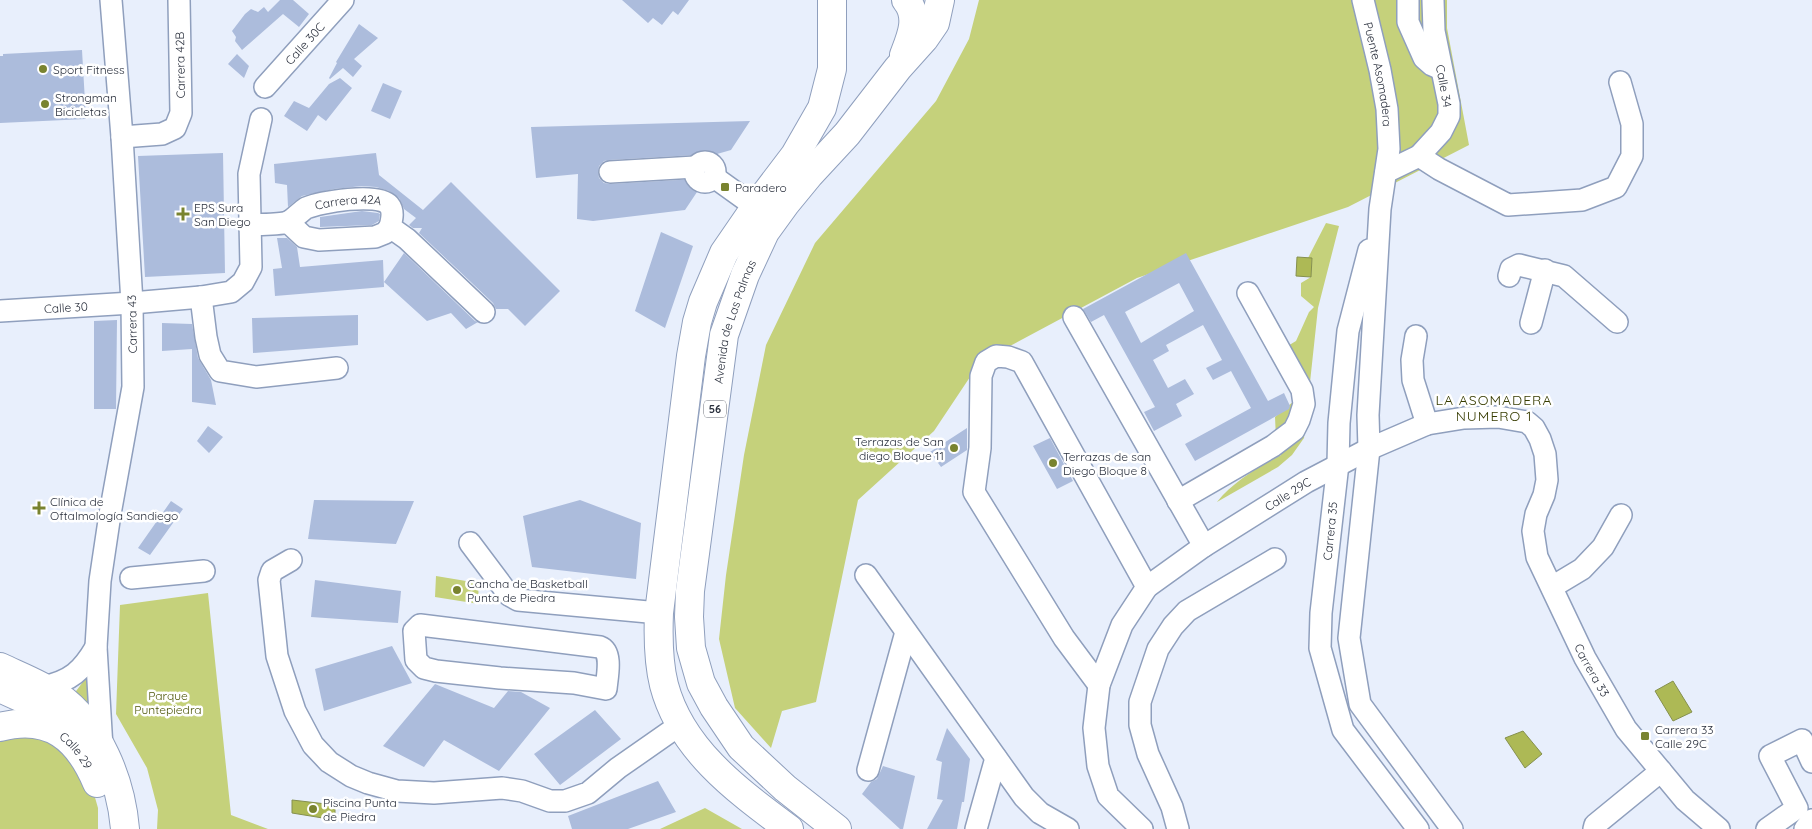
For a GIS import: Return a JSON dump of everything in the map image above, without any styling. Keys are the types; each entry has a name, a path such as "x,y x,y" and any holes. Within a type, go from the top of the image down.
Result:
{"main road":[{"name":"56","path":"789,829 734,786 705,758 681,724 665,686 661,667 658,643 658,613 697,322 708,286 724,253 795,155 822,108 832,69 832,0"},
{"path":"832,38 839,15 849,0"},
{"path":"898,68 912,34 913,12 906,0"},
{"name":"Avenida de Las Palmas","path":"837,829 785,788 741,747 714,707 701,683 691,648 690,591 724,335 745,275 765,232 786,203 847,134 898,68 924,39 935,23 940,0"},
{"name":"Calle 29","path":"0,666 59,697 72,709 93,735 110,767 119,793 125,829"},
{"path":"0,688 53,712 75,726 102,751"},
{"name":"Calle 29","path":"0,727 19,723 38,724 50,727 76,746 90,766 100,789 105,806 107,829"}],"street":[{"name":"Carrera 43","path":"102,751 96,646 100,581 133,387 132,303 122,137 111,0"},
{"name":"Carrera 42B","path":"122,137 162,134 175,128 181,113 179,0"},
{"name":"Calle 30C","path":"265,87 343,0"},
{"name":"Puente Asomadera","path":"1364,0 1387,109 1389,149"},
{"path":"1408,0 1408,22 1424,58 1432,65 1442,69"},
{"name":"Calle 34","path":"1386,172 1419,156 1442,132 1450,116 1434,31 1433,0"},
{"path":"1419,156 1439,169 1508,205 1582,200 1616,187 1632,156 1632,124 1620,82"},
{"name":"Calle 30","path":"0,311 132,303 201,297 231,292 243,282 251,267 249,174 261,119"},
{"name":"Carrera 35","path":"1389,149 1380,209 1348,331 1339,423 1338,464 1321,613 1320,648 1344,730 1418,829"},
{"path":"610,172 695,167 698,163 707,162 715,168 714,177 746,200 757,205"},
{"name":"Carrera 42A","path":"249,225 288,222 313,206 337,201 383,200 389,205 392,212 390,227 385,233 375,237 319,240 304,237 288,222"},
{"name":"Carrera 35","path":"1380,209 1368,415 1369,449 1349,638 1360,704 1452,829"},
{"name":"Carrera 42A","path":"390,227 407,240 484,312"},
{"path":"1508,276 1511,269 1519,266 1545,270 1564,276 1617,322"},
{"path":"1531,323 1545,270"},
{"path":"1178,501 1273,446 1294,430 1299,420 1304,404 1302,390 1248,293"},
{"path":"201,297 210,355 220,371 256,377 337,368"},
{"path":"1074,317 1204,546"},
{"path":"1416,336 1412,360 1413,380 1427,424"},
{"path":"1099,685 1064,638 974,492 980,448 981,376 986,362 996,356 1008,357 1022,362 1147,587"},
{"name":"Calle 29C","path":"1142,829 1108,796 1098,766 1094,728 1099,685 1122,625 1147,587 1204,546 1338,464 1427,424 1464,418 1498,417 1528,422 1540,439 1545,454 1547,480"},
{"name":"Carrera 33","path":"1547,480 1544,495 1536,514 1534,531 1537,557 1586,658 1626,729 1685,800 1719,829"},
{"path":"1552,587 1582,569 1603,547 1621,515"},
{"path":"470,543 509,595 518,600 658,613"},
{"path":"1329,546 1359,543"},
{"path":"1178,829 1172,807 1148,754 1140,725 1140,702 1158,649 1173,626 1187,612 1275,559"},
{"path":"291,560 272,571 269,580 278,656 295,711 313,745 329,762 351,776 397,791 434,793 502,788 522,791 550,801 565,801 588,793 618,768 681,724"},
{"path":"131,578 204,571"},
{"path":"866,575 1024,797 1040,813 1068,829"},
{"path":"420,625 434,626 600,646 608,655 606,689 574,683 436,672 424,668 416,660 414,631 420,625"},
{"path":"868,770 906,632"},
{"path":"43,687 62,682 75,674 90,658 96,646"},
{"path":"1767,829 1797,808 1770,756 1802,740 1812,762"},
{"path":"976,829 996,758"},
{"path":"1594,829 1595,825 1661,771"},
{"path":"1805,829 1812,820"}],"green space":[{"path":"979,0 1447,0 1447,28 1469,145 1348,207 1137,278 980,362 934,431 858,500 816,702 782,711 771,748 735,708 719,639 726,575 744,455 766,345 815,243 936,101 969,39"},
{"path":"1326,223 1339,226 1318,308 1304,438 1292,455 1278,467 1217,502 1246,476 1281,455 1276,439 1275,417 1294,401 1298,383 1281,350 1296,341 1309,312 1314,307 1301,296 1301,283 1311,277 1312,258 1308,258"},
{"name":"Cancha de Basketball Punta de Piedra","path":"436,576 478,583 479,604 435,597"},
{"name":"Parque Puntepiedra","path":"208,593 231,815 268,829 157,829 158,810 147,768 116,714 120,605"},
{"path":"89,674 89,707 70,699"},
{"path":"11,734 58,740 90,780 98,808 98,829 0,829 0,739"},
{"path":"705,808 742,829 660,829"}],"shaded area":[{"path":"1297,257 1312,258 1311,277 1296,276"},
{"path":"1673,681 1692,712 1673,721 1655,691"},
{"path":"1523,731 1542,754 1525,768 1505,738"},
{"name":"Piscina Punta de Piedra","path":"292,800 335,805 335,820 292,813"}],"building":[{"path":"280,0 293,0 309,14 299,27 283,14 242,50 235,41 236,37 232,31 251,9 258,12 264,7 268,12"},
{"path":"622,0 689,0 678,15 673,11 662,25 653,18 648,23"},
{"path":"359,24 378,38 354,59 362,66 353,77 343,68 330,79 336,62"},
{"path":"82,50 86,119 0,123 0,56 3,56 3,54"},
{"path":"237,54 249,66 244,78 228,64"},
{"path":"340,78 352,88 326,121 318,115 307,131 284,116 294,101 309,108 329,84"},
{"path":"383,83 402,91 390,119 371,111"},
{"path":"750,121 731,150 703,158 694,155 609,160 604,161 599,166 599,178 604,183 610,184 701,178 703,183 685,210 593,221 577,219 578,174 536,178 531,127"},
{"name":"EPS Sura San Diego","path":"223,153 225,273 145,277 138,156"},
{"path":"376,153 379,175 423,210 451,182 560,291 525,326 508,309 496,309 493,303 419,233 422,228 413,228 409,225 416,218 404,209 399,198 389,191 376,187 362,186 334,189 302,196 288,207 287,185 275,183 274,164"},
{"path":"362,211 380,214 379,221 372,225 320,227 320,217"},
{"path":"661,232 693,246 665,328 635,311"},
{"path":"277,238 287,238 297,247 300,267 383,260 384,287 275,296 273,269 282,268"},
{"path":"404,253 478,322 466,329 451,313 427,321 384,282"},
{"path":"1186,253 1268,401 1284,393 1290,406 1289,409 1195,461 1185,444 1251,408 1231,371 1213,380 1206,368 1222,360 1203,325 1166,345 1169,351 1153,360 1168,388 1185,379 1194,394 1176,404 1182,416 1154,431 1144,412 1155,407 1104,315 1091,322 1083,309","holes":["1179,283 1194,311 1141,343 1125,312"]},
{"path":"358,315 358,345 253,353 252,318"},
{"path":"117,320 116,409 94,409 94,321"},
{"path":"162,323 192,324 198,358 211,380 216,405 192,402 192,349 162,351"},
{"path":"208,426 223,437 209,453 197,441"},
{"name":"Terrazas de San diego Bloque 11","path":"967,428 967,450 941,467 930,452"},
{"name":"Terrazas de san Diego Bloque 8","path":"1050,438 1073,481 1057,489 1033,446"},
{"path":"314,500 414,501 396,544 308,539"},
{"path":"580,500 641,523 636,579 532,567 523,516"},
{"path":"171,501 183,509 150,555 138,548"},
{"path":"315,580 401,591 398,623 311,617"},
{"path":"392,646 412,683 324,711 315,669"},
{"path":"435,684 494,708 508,691 521,692 550,708 499,771 444,740 424,767 383,746"},
{"path":"595,710 621,739 560,785 534,754"},
{"path":"947,728 970,759 964,802 962,802 957,829 927,829 943,800 937,799 942,762 936,760"},
{"path":"883,766 915,776 903,829 900,829 862,794 871,782 877,779"},
{"path":"658,781 676,812 628,829 572,829 568,816"}],"place":[{"name":"Sport Fitness","path":"43,69"},
{"name":"Strongman Bicicletas","path":"45,104"},
{"name":"Paradero","path":"725,187"},
{"name":"EPS Sura San Diego","path":"183,214"},
{"name":"Terrazas de San diego Bloque 11","path":"954,448"},
{"name":"Terrazas de san Diego Bloque 8","path":"1053,463"},
{"name":"Clínica de Oftalmología Sandiego","path":"39,508"},
{"name":"Cancha de Basketball Punta de Piedra","path":"457,590"},
{"name":"Carrera 33 Calle 29C","path":"1645,736"},
{"name":"Piscina Punta de Piedra","path":"313,809"}],"district":[{"name":"LA ASOMADERA NUMERO 1","path":"1494,408"}]}
